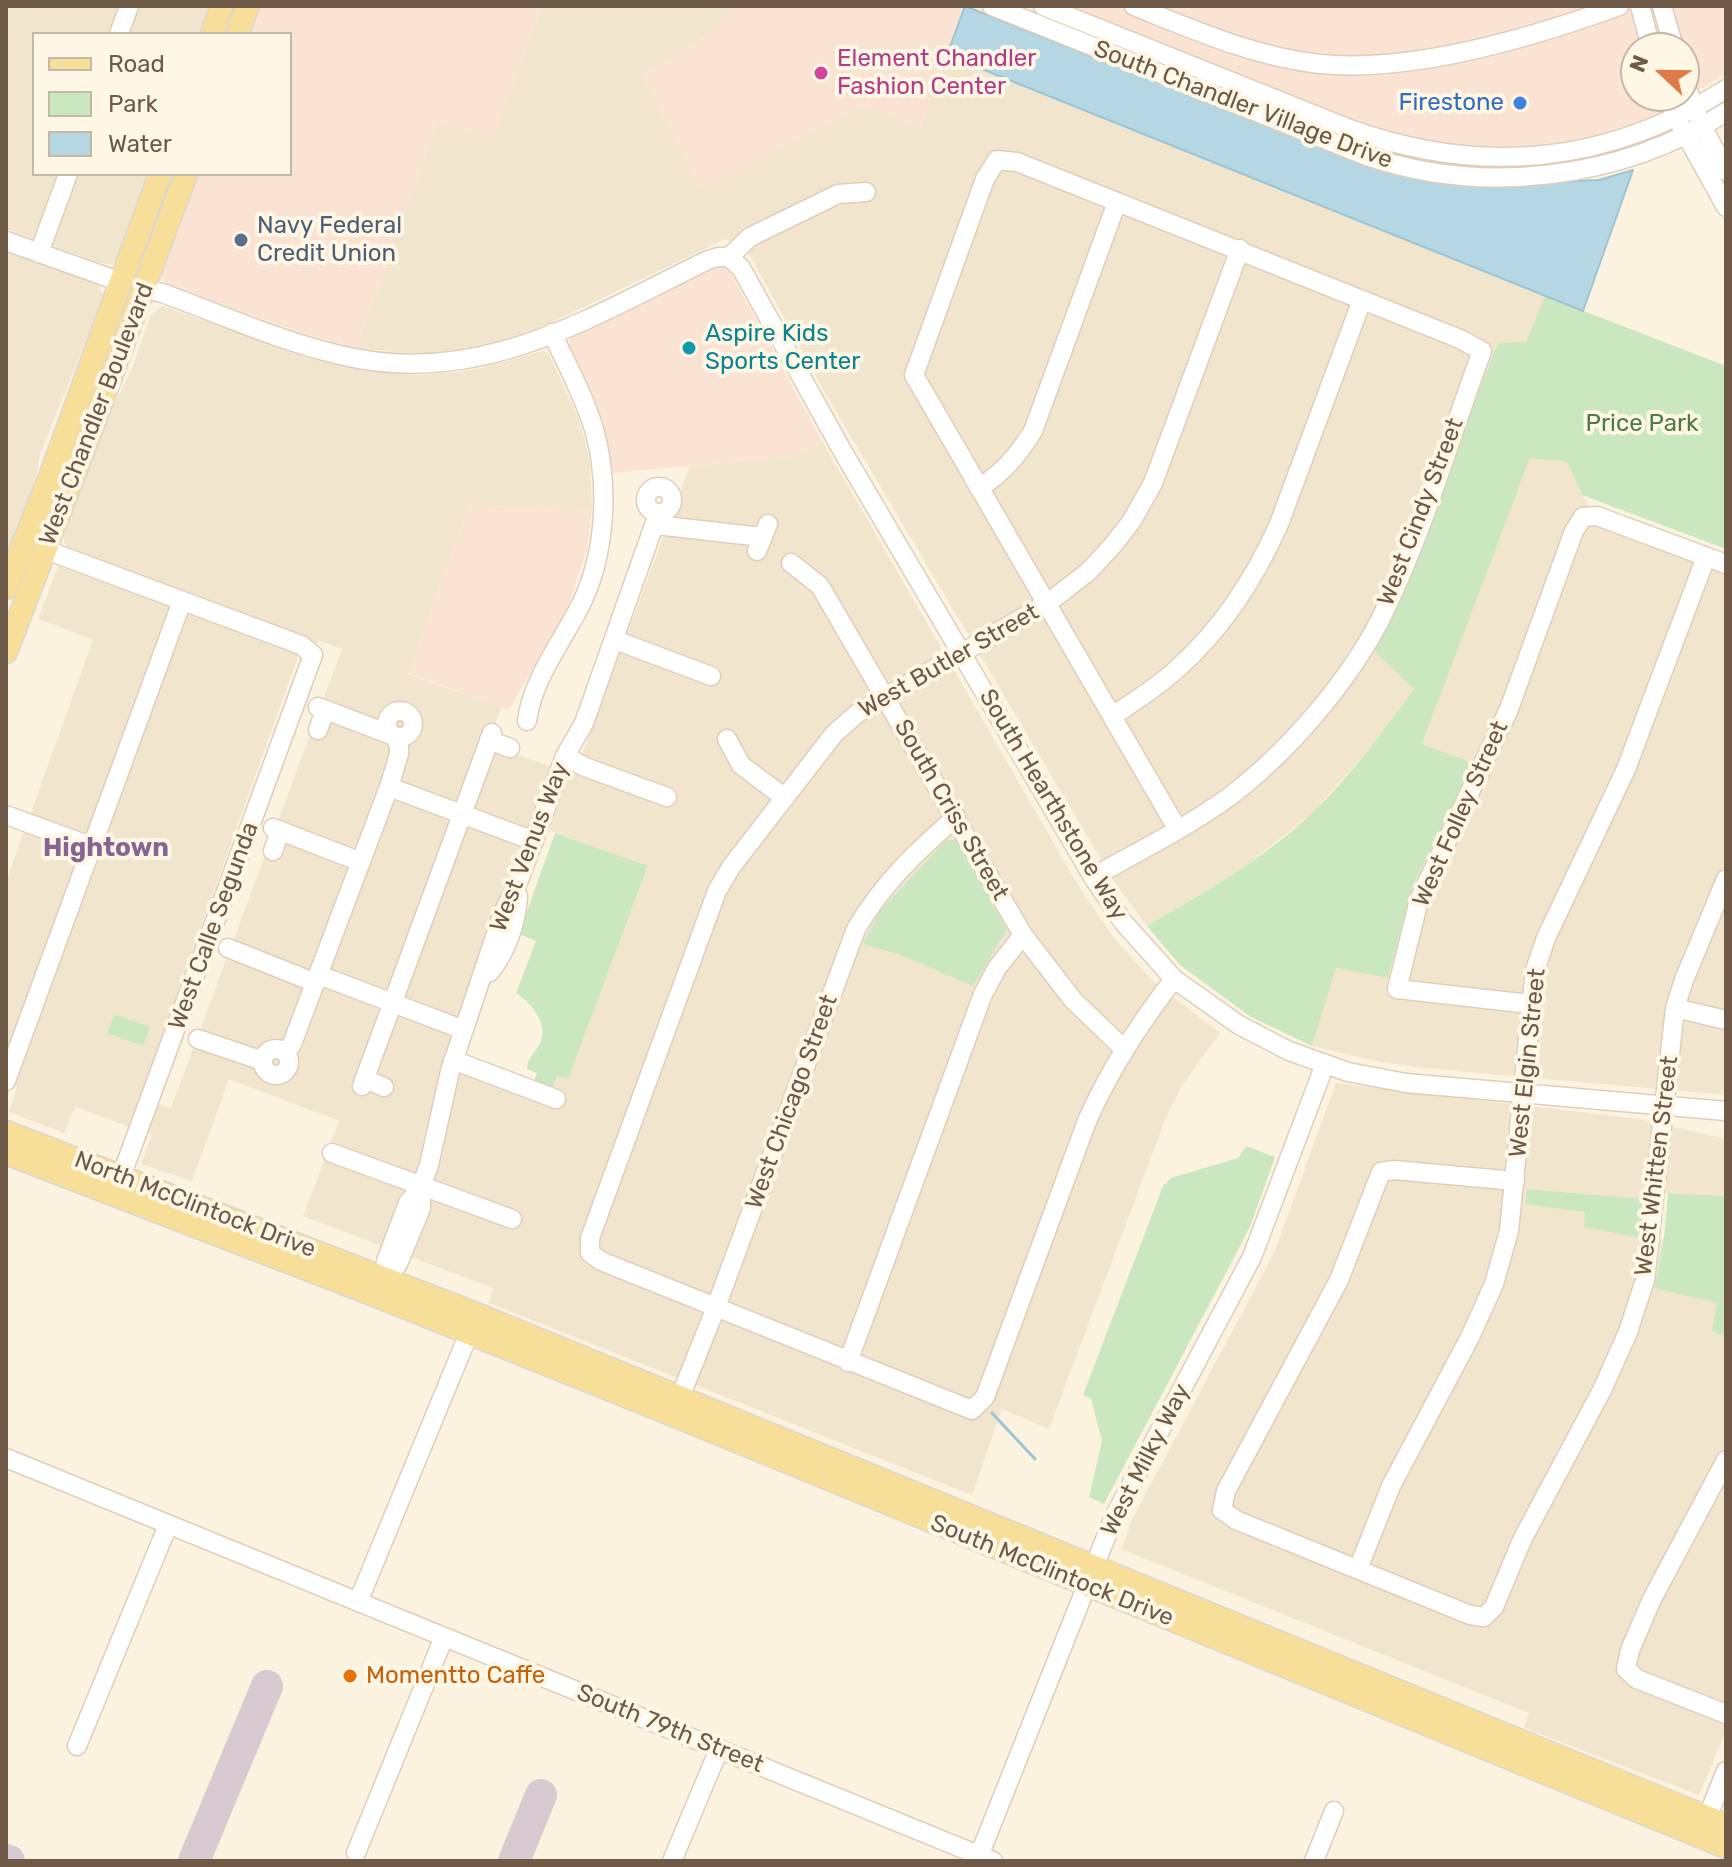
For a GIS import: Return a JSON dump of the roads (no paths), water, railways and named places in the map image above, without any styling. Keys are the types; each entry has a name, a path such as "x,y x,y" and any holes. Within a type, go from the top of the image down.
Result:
{"main road":[{"path":"213,32 222,6"},
{"path":"238,32 248,6"},
{"name":"West Chandler Boulevard","path":"6,652 46,550 132,285 159,176"},
{"name":"West Chandler Boulevard","path":"6,588 132,285 185,176"},
{"name":"North McClintock Drive","path":"6,1132 117,1186"},
{"name":"North McClintock Drive","path":"6,1153 117,1186 381,1287"},
{"name":"South McClintock Drive","path":"381,1287 469,1333 676,1406"},
{"name":"South McClintock Drive","path":"381,1287 466,1310 676,1406 1711,1827 1726,1847"}],"street":[{"path":"120,32 129,6"},
{"name":"South Chandler Village Drive","path":"992,6 1364,155 1420,170 1495,177 1550,174 1605,164 1694,131 1726,112"},
{"name":"South Chandler Village Drive","path":"1043,6 1350,129 1425,151 1479,157 1561,154 1629,137 1685,113 1726,89"},
{"path":"1134,6 1232,44 1278,56 1351,65 1442,56 1525,36 1619,6"},
{"path":"1640,6 1647,32"},
{"path":"1662,6 1669,32"},
{"path":"1685,113 1726,207"},
{"path":"1694,131 1726,171"},
{"path":"1113,716 1177,670 1244,592 1279,524 1362,300 1017,162 997,160 985,179 914,375 1178,830"},
{"path":"39,253 67,176"},
{"path":"6,241 324,351 389,363 423,364 470,360 526,345 708,260 729,257 750,237 838,194 866,192"},
{"path":"979,488 1017,457 1033,431 1117,202"},
{"name":"West Butler Street","path":"716,1307 601,1261 590,1253 590,1238 717,891 731,867 834,734 858,713 1048,603 1089,571 1113,545 1143,503 1153,483 1240,249"},
{"name":"South Hearthstone Way","path":"729,257 741,268 843,452 1093,877 1123,922 1174,979 1239,1025 1289,1051 1348,1072 1406,1083 1726,1111"},
{"name":"West Cindy Street","path":"1093,877 1178,830 1251,779 1340,683 1370,637 1403,570 1482,351 1460,339 1362,300"},
{"path":"527,721 534,689 586,595 594,573 601,534 602,480 595,432 552,333"},
{"name":"West Folley Street","path":"1530,1004 1397,989 1419,900 1509,709 1574,531 1583,517 1597,516 1706,557"},
{"name":"West Venus Way","path":"464,1030 479,986 500,960 509,938 518,899 517,885 565,756 584,723 657,519 762,538"},
{"path":"6,1081 182,601 46,550"},
{"path":"1706,557 1726,564"},
{"name":"West Elgin Street","path":"1358,1569 1391,1486 1470,1337 1494,1284 1509,1231 1535,970 1546,938 1626,769 1706,557"},
{"name":"South Criss Street","path":"791,563 820,586 1023,935 1073,1000 1123,1048"},
{"name":"West Calle Segunda","path":"117,1186 313,655 301,645 182,601"},
{"path":"615,640 711,677"},
{"path":"198,1039 263,1061 268,1072 281,1074 290,1065 286,1052 318,979 399,754 399,745 394,736 321,709 318,730"},
{"path":"384,1087 363,1082 491,737 510,748"},
{"path":"727,739 741,765 785,798"},
{"path":"565,756 585,767 667,797"},
{"path":"389,787 534,841"},
{"path":"6,815 93,847"},
{"name":"West Chicago Street","path":"676,1406 716,1307 856,929 875,897 906,861 956,817"},
{"path":"273,851 277,830 361,862"},
{"name":"West Whitten Street","path":"1358,1569 1470,1615 1484,1617 1494,1607 1522,1540 1602,1390 1628,1332 1645,1280 1675,1008 1726,879"},
{"path":"848,1362 983,994 1012,946 1023,935"},
{"path":"228,948 464,1030 453,1060 435,1142 421,1187 408,1203 410,1217 386,1261 381,1287"},
{"path":"716,1307 972,1410 985,1397 1087,1121 1123,1048 1174,979"},
{"path":"1675,1008 1726,1020"},
{"path":"453,1060 556,1099"},
{"name":"West Milky Way","path":"983,1859 1089,1575 1131,1485 1252,1257 1325,1064"},
{"path":"332,1154 511,1220"},
{"path":"1358,1569 1236,1520 1222,1510 1226,1491 1339,1280 1381,1172 1394,1170 1515,1181"},
{"path":"358,1602 469,1333 471,1327 466,1310"},
{"name":"South 79th Street","path":"6,1458 983,1859"},
{"path":"1726,1460 1652,1599 1630,1650 1626,1669 1637,1679 1726,1714"},
{"path":"77,1746 168,1525"},
{"path":"356,1853 444,1637"},
{"path":"672,1861 719,1749"},
{"path":"1711,1827 1726,1771"},
{"path":"1314,1861 1334,1811"}],"water":[{"path":"965,6 1353,160 1445,182 1482,185 1599,180 1633,170 1583,311 947,55"}],"waterway":[{"path":"992,1413 1035,1459"}],"place":[{"name":"Element Chandler Fashion Center","path":"821,73"},
{"name":"Firestone","path":"1520,103"},
{"name":"Navy Federal Credit Union","path":"241,240"},
{"name":"Aspire Kids Sports Center","path":"689,348"},
{"name":"Momentto Caffe","path":"350,1676"}],"district":[{"name":"Hightown","path":"106,848"}],"park label":[{"name":"Price Park","path":"1642,424"}]}
